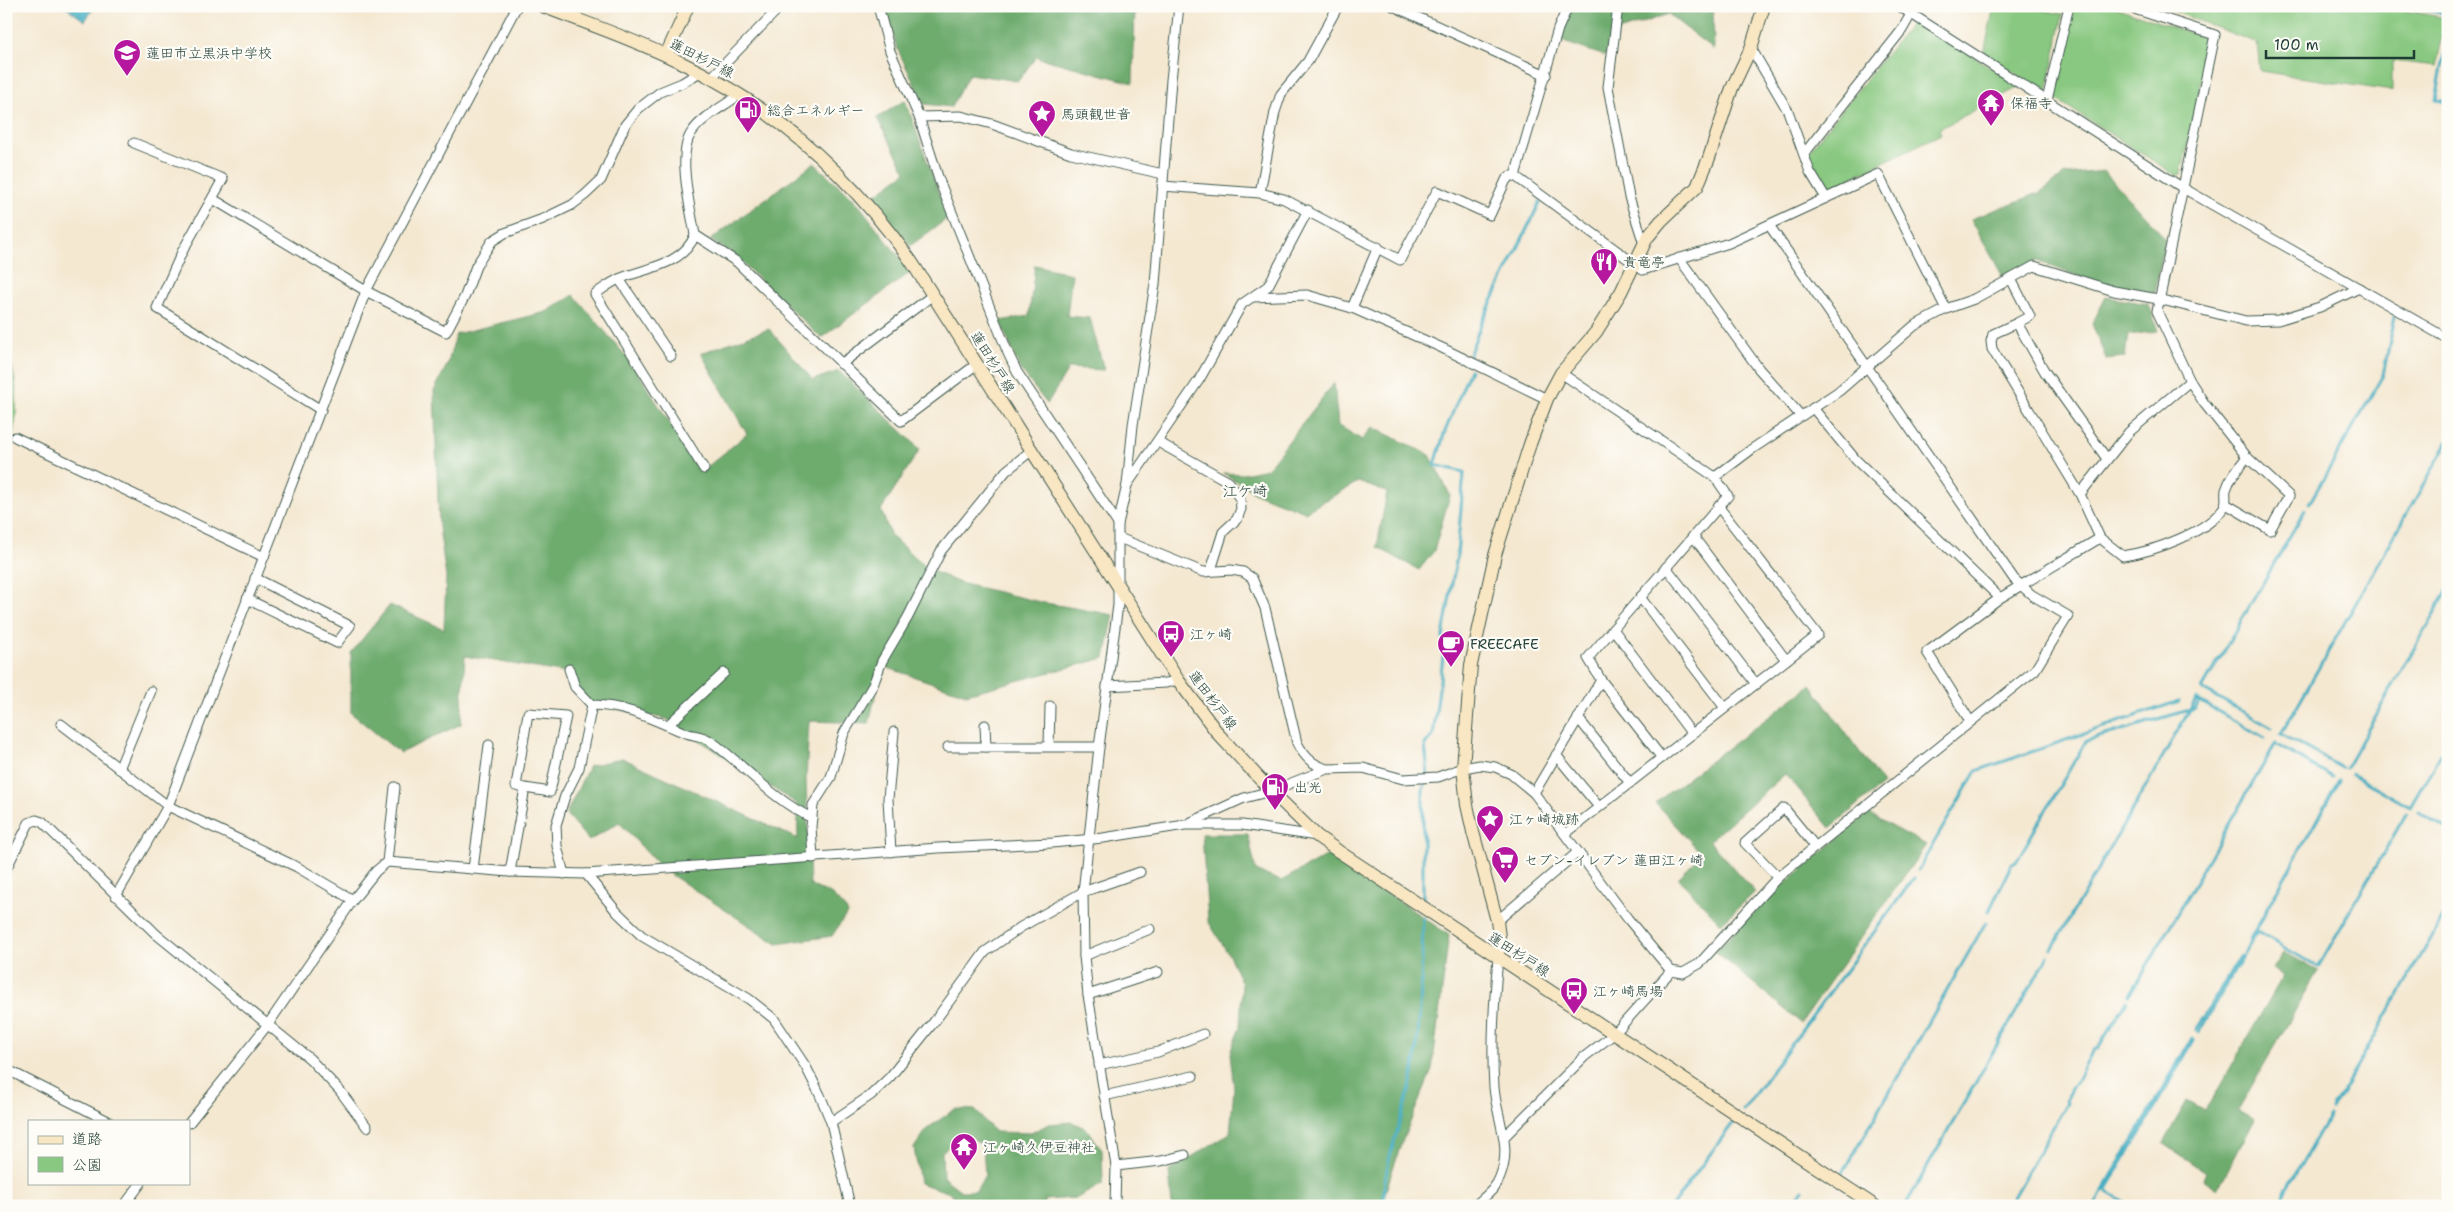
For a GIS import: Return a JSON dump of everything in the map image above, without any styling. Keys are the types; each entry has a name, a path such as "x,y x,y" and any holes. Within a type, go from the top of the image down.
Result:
{"main road":[{"name":"蓮田杉戸線","path":"542,6 666,55 740,94 810,146 851,185 889,230 933,295 1178,680 1220,735 1271,791 1318,836 1498,958 1875,1206"},
{"path":"666,55 688,6"},
{"path":"1498,958 1499,937 1472,832 1463,768 1471,665 1494,555 1530,444 1547,399 1561,373 1596,332 1621,292 1644,244 1661,221 1697,187 1709,158 1732,88 1751,48 1764,6"}],"street":[{"path":"116,896 168,806 366,291 517,6"},
{"path":"212,199 366,291 446,332 476,266 492,241 505,233 543,219 572,205 585,195 601,180 625,125 638,109 660,92 706,75 781,6"},
{"path":"878,6 890,51 919,117 942,189 978,281 1017,372 1118,524"},
{"path":"1115,1206 1116,1166 1088,995 1084,956 1083,892 1119,589 1118,524 1127,485 1133,425 1155,284 1179,6"},
{"path":"1260,193 1274,112 1281,94 1308,61 1338,6"},
{"path":"1393,6 1546,75"},
{"path":"1515,176 1558,29 1568,6"},
{"path":"1618,6 1608,87 1629,197 1644,244"},
{"path":"1899,6 2183,188 2448,339"},
{"path":"2047,100 2069,6"},
{"path":"2125,6 2215,35 2157,311 2190,380 2204,403 2247,457 2289,496 2270,530 2226,504"},
{"path":"1804,154 1892,43 1911,14"},
{"path":"1751,48 1788,111 1810,172 1826,198"},
{"path":"704,469 595,294 619,279 668,262 692,242 695,235 686,165 686,147 690,134 700,124 740,94"},
{"path":"919,117 961,116 992,124 1071,152 1163,174"},
{"path":"134,143 223,179 182,252 157,308 321,410"},
{"path":"1162,186 1260,193 1284,198 1400,260 1437,190 1490,216 1506,180 1510,176 1515,176 1643,270 1729,243 1878,174 1946,309"},
{"path":"1127,485 1200,380 1242,304 1268,286 1308,210"},
{"path":"1119,538 1203,572 1211,570 1243,572 1252,578 1258,589 1274,641 1282,688 1297,743 1305,757 1313,765 1327,769 1363,768 1403,779 1438,777 1463,768 1480,765 1495,767 1511,774 1534,793 1628,919 1671,971 1683,973 1699,964 1778,877 2035,670 2068,616 2020,586 1769,225"},
{"path":"695,235 737,262 900,421 977,364"},
{"path":"1352,308 1378,247"},
{"path":"1679,258 1759,369 1801,416"},
{"path":"1715,477 1752,449 1839,391 1914,326 1946,309 1974,299 2034,266 2097,287 2158,299 2246,321 2278,320 2320,307 2359,288"},
{"path":"619,279 671,356"},
{"path":"2010,279 2030,316 1993,334 1991,341 1992,349 2080,494 2100,538 2123,556 2136,554 2193,532 2217,515 2226,504 2226,490 2232,477 2247,457"},
{"path":"841,364 933,295"},
{"path":"1253,297 1307,295 1352,308 1424,339 1547,399"},
{"path":"2017,323 2045,372 2107,458"},
{"path":"1561,373 1715,477 1728,496 1588,658 1601,680 1662,758"},
{"path":"2080,494 2129,432 2190,380"},
{"path":"1813,408 1856,460 2000,598"},
{"path":"15,436 264,557"},
{"path":"1158,442 1229,482 1240,499 1241,509 1237,519 1223,532 1211,570"},
{"path":"813,858 812,818 817,798 830,778 844,733 873,685 882,661 908,617 946,544 1006,471 1032,450"},
{"path":"1565,834 1818,635 1718,506"},
{"path":"1693,536 1786,660"},
{"path":"1970,721 1927,652 2000,598 2100,538"},
{"path":"1666,567 1756,684"},
{"path":"248,599 336,643 350,626 256,578"},
{"path":"1640,597 1725,708"},
{"path":"1613,628 1692,734"},
{"path":"569,669 575,687 592,705 635,712 712,742 757,780 800,812 812,818"},
{"path":"669,724 724,673"},
{"path":"1107,686 1166,683 1178,680"},
{"path":"1534,793 1601,680"},
{"path":"119,769 151,691"},
{"path":"564,874 557,846 556,825 565,796 579,768 592,705"},
{"path":"1049,746 1050,706"},
{"path":"528,714 566,716 550,792 525,788 516,786 528,714"},
{"path":"1578,718 1630,783"},
{"path":"61,724 168,806 297,867 353,900"},
{"path":"985,725 986,747"},
{"path":"891,852 888,799 894,732"},
{"path":"473,869 489,745"},
{"path":"948,747 1099,747"},
{"path":"1556,756 1599,807"},
{"path":"1185,825 1244,798 1271,791 1327,769"},
{"path":"387,862 395,787"},
{"path":"510,872 525,788"},
{"path":"1778,877 1745,842 1784,808 1815,846"},
{"path":"6,869 29,823 36,820 42,822 156,934 310,1059 340,1091 367,1127"},
{"path":"190,1122 269,1024 353,900 376,871 387,862 510,872 586,874 1088,839 1185,825 1242,825 1318,836"},
{"path":"1496,921 1578,852"},
{"path":"831,1122 871,1095 890,1077 937,1018 985,952 1021,927 1083,892 1140,872"},
{"path":"586,874 616,912 642,936 749,999 774,1019 806,1067 831,1122 850,1206"},
{"path":"1084,956 1150,929"},
{"path":"1476,1206 1494,1187 1500,1177 1505,1136 1497,1108 1494,1088 1493,1045 1498,958"},
{"path":"1505,1136 1584,1056 1614,1034 1671,971"},
{"path":"1088,995 1158,972"},
{"path":"1099,1065 1158,1052 1203,1034"},
{"path":"6,1069 106,1120"},
{"path":"1104,1096 1193,1076"},
{"path":"1116,1166 1161,1161 1185,1155"},
{"path":"124,1206 140,1184"}],"green space":[{"path":"885,6 1135,6 1133,83 1036,57 1018,81 969,74 951,107 924,104 897,48"},
{"path":"1572,6 1713,6 1714,50 1668,14 1619,31 1605,56 1558,40"},
{"path":"1994,6 2022,6 2063,14 2047,91 2044,92 1984,53"},
{"path":"2071,6 2112,6 2208,39 2210,42 2181,174 2177,176 2054,98 2052,94"},
{"path":"2160,6 2378,6 2447,18 2436,66 2392,61 2392,91 2260,71 2257,43"},
{"path":"1914,20 2021,86 1939,129 1941,134 1826,190 1806,155"},
{"path":"905,100 948,218 910,246 872,197 906,172 877,118"},
{"path":"814,163 855,200 911,272 821,338 732,253 710,240"},
{"path":"2104,171 2165,238 2155,293 2092,281 2037,261 2003,277 1971,219 2039,193 2065,175"},
{"path":"1035,265 1072,274 1067,316 1090,318 1104,370 1069,368 1047,404 1020,369 1000,321 1029,316"},
{"path":"574,295 631,362 701,472 747,434 701,353 769,329 813,380 839,371 920,449 881,510 891,536 928,569 960,583 1040,602 1114,615 1105,658 966,694 882,666 869,723 809,721 806,780 810,885 832,895 848,912 832,936 777,944 661,868 619,822 589,841 566,814 589,766 622,758 798,839 797,804 667,719 591,704 566,673 465,656 461,724 400,753 351,713 351,653 390,605 444,629 446,577 439,527 434,391 448,363 456,334 546,312"},
{"path":"2106,297 2149,304 2158,331 2128,335 2125,357 2106,359 2092,324"},
{"path":"6,340 15,381 16,410 12,437 6,450"},
{"path":"1334,383 1338,425 1362,440 1372,427 1430,455 1450,495 1434,551 1419,570 1377,547 1387,492 1358,482 1305,512 1257,494 1223,473 1243,474 1267,469"},
{"path":"1811,685 1883,784 1830,828 1785,774 1709,841 1755,892 1721,924 1678,878 1702,854 1655,803"},
{"path":"1868,813 1926,845 1801,1023 1715,951 1770,896"},
{"path":"1202,834 1248,834 1256,871 1281,881 1330,854 1449,935 1432,1070 1401,1144 1381,1206 1172,1206 1169,1171 1230,1133 1234,1088 1230,1053 1240,1027 1242,984 1229,955 1208,921"},
{"path":"2284,952 2318,971 2238,1110 2254,1119 2218,1189 2203,1179 2206,1172 2163,1143 2187,1101 2205,1111 2283,976 2273,969"},
{"path":"955,1109 975,1110 995,1132 1031,1133 1049,1124 1072,1122 1087,1129 1102,1150 1103,1184 1077,1198 1044,1200 1044,1206 964,1206 950,1193 920,1183 914,1148 928,1128","holes":["968,1134 983,1147 985,1175 976,1191 961,1191 943,1177 942,1152 961,1136"]}],"water":[{"path":"64,6 95,6 85,21"}],"waterway":[{"path":"2405,6 2448,14"},
{"path":"2448,35 2436,100 2448,102"},
{"path":"1469,356 1481,324 1540,202"},
{"path":"2309,504 2383,375 2395,316"},
{"path":"1428,776 1425,744 1433,736 1444,649 1443,636 1457,555 1464,472 1435,465 1444,434 1470,370"},
{"path":"2342,768 2281,734 2448,442"},
{"path":"2272,728 2202,689 2305,510"},
{"path":"2346,768 2448,589"},
{"path":"2052,949 2196,699 2265,738"},
{"path":"1918,870 1976,771 2179,701"},
{"path":"1989,911 2011,865 2016,862 2086,741 2195,708 2199,702"},
{"path":"2352,774 2410,807 2448,742"},
{"path":"2130,995 2276,743"},
{"path":"2275,744 2333,777"},
{"path":"2250,939 2339,780"},
{"path":"1423,900 1423,790 1425,784"},
{"path":"2418,812 2448,829"},
{"path":"2199,1032 2257,932 2318,967 2406,814"},
{"path":"1743,1110 1914,878"},
{"path":"2332,1110 2448,909"},
{"path":"1385,1206 1386,1176 1414,1069 1420,1012 1423,917"},
{"path":"1842,1175 1986,922"},
{"path":"2196,1030 2241,955"},
{"path":"1905,1206 2048,956"},
{"path":"2008,1206 2067,1103 2066,1100 2095,1048 2098,1048 2127,1001"},
{"path":"2094,1206 2192,1038"},
{"path":"2132,1206 2106,1191 2194,1040"},
{"path":"2277,1206 2329,1116"},
{"path":"1672,1206 1733,1123"},
{"path":"1792,1206 1803,1190"}],"place":[{"name":"蓮田市立黒浜中学校","path":"127,77"},
{"name":"保福寺","path":"1991,127"},
{"name":"総合エネルギー","path":"748,134"},
{"name":"馬頭観世音","path":"1042,138"},
{"name":"貴竜亭","path":"1604,286"},
{"name":"江ヶ崎","path":"1171,658"},
{"name":"FREECAFE","path":"1451,668"},
{"name":"出光","path":"1275,811"},
{"name":"江ヶ崎城跡","path":"1490,843"},
{"name":"セブン-イレブン 蓮田江ヶ崎","path":"1505,884"},
{"name":"江ヶ崎馬場","path":"1574,1015"},
{"name":"江ヶ崎久伊豆神社","path":"964,1171"}],"district":[{"name":"江ケ崎","path":"1245,491"}]}
